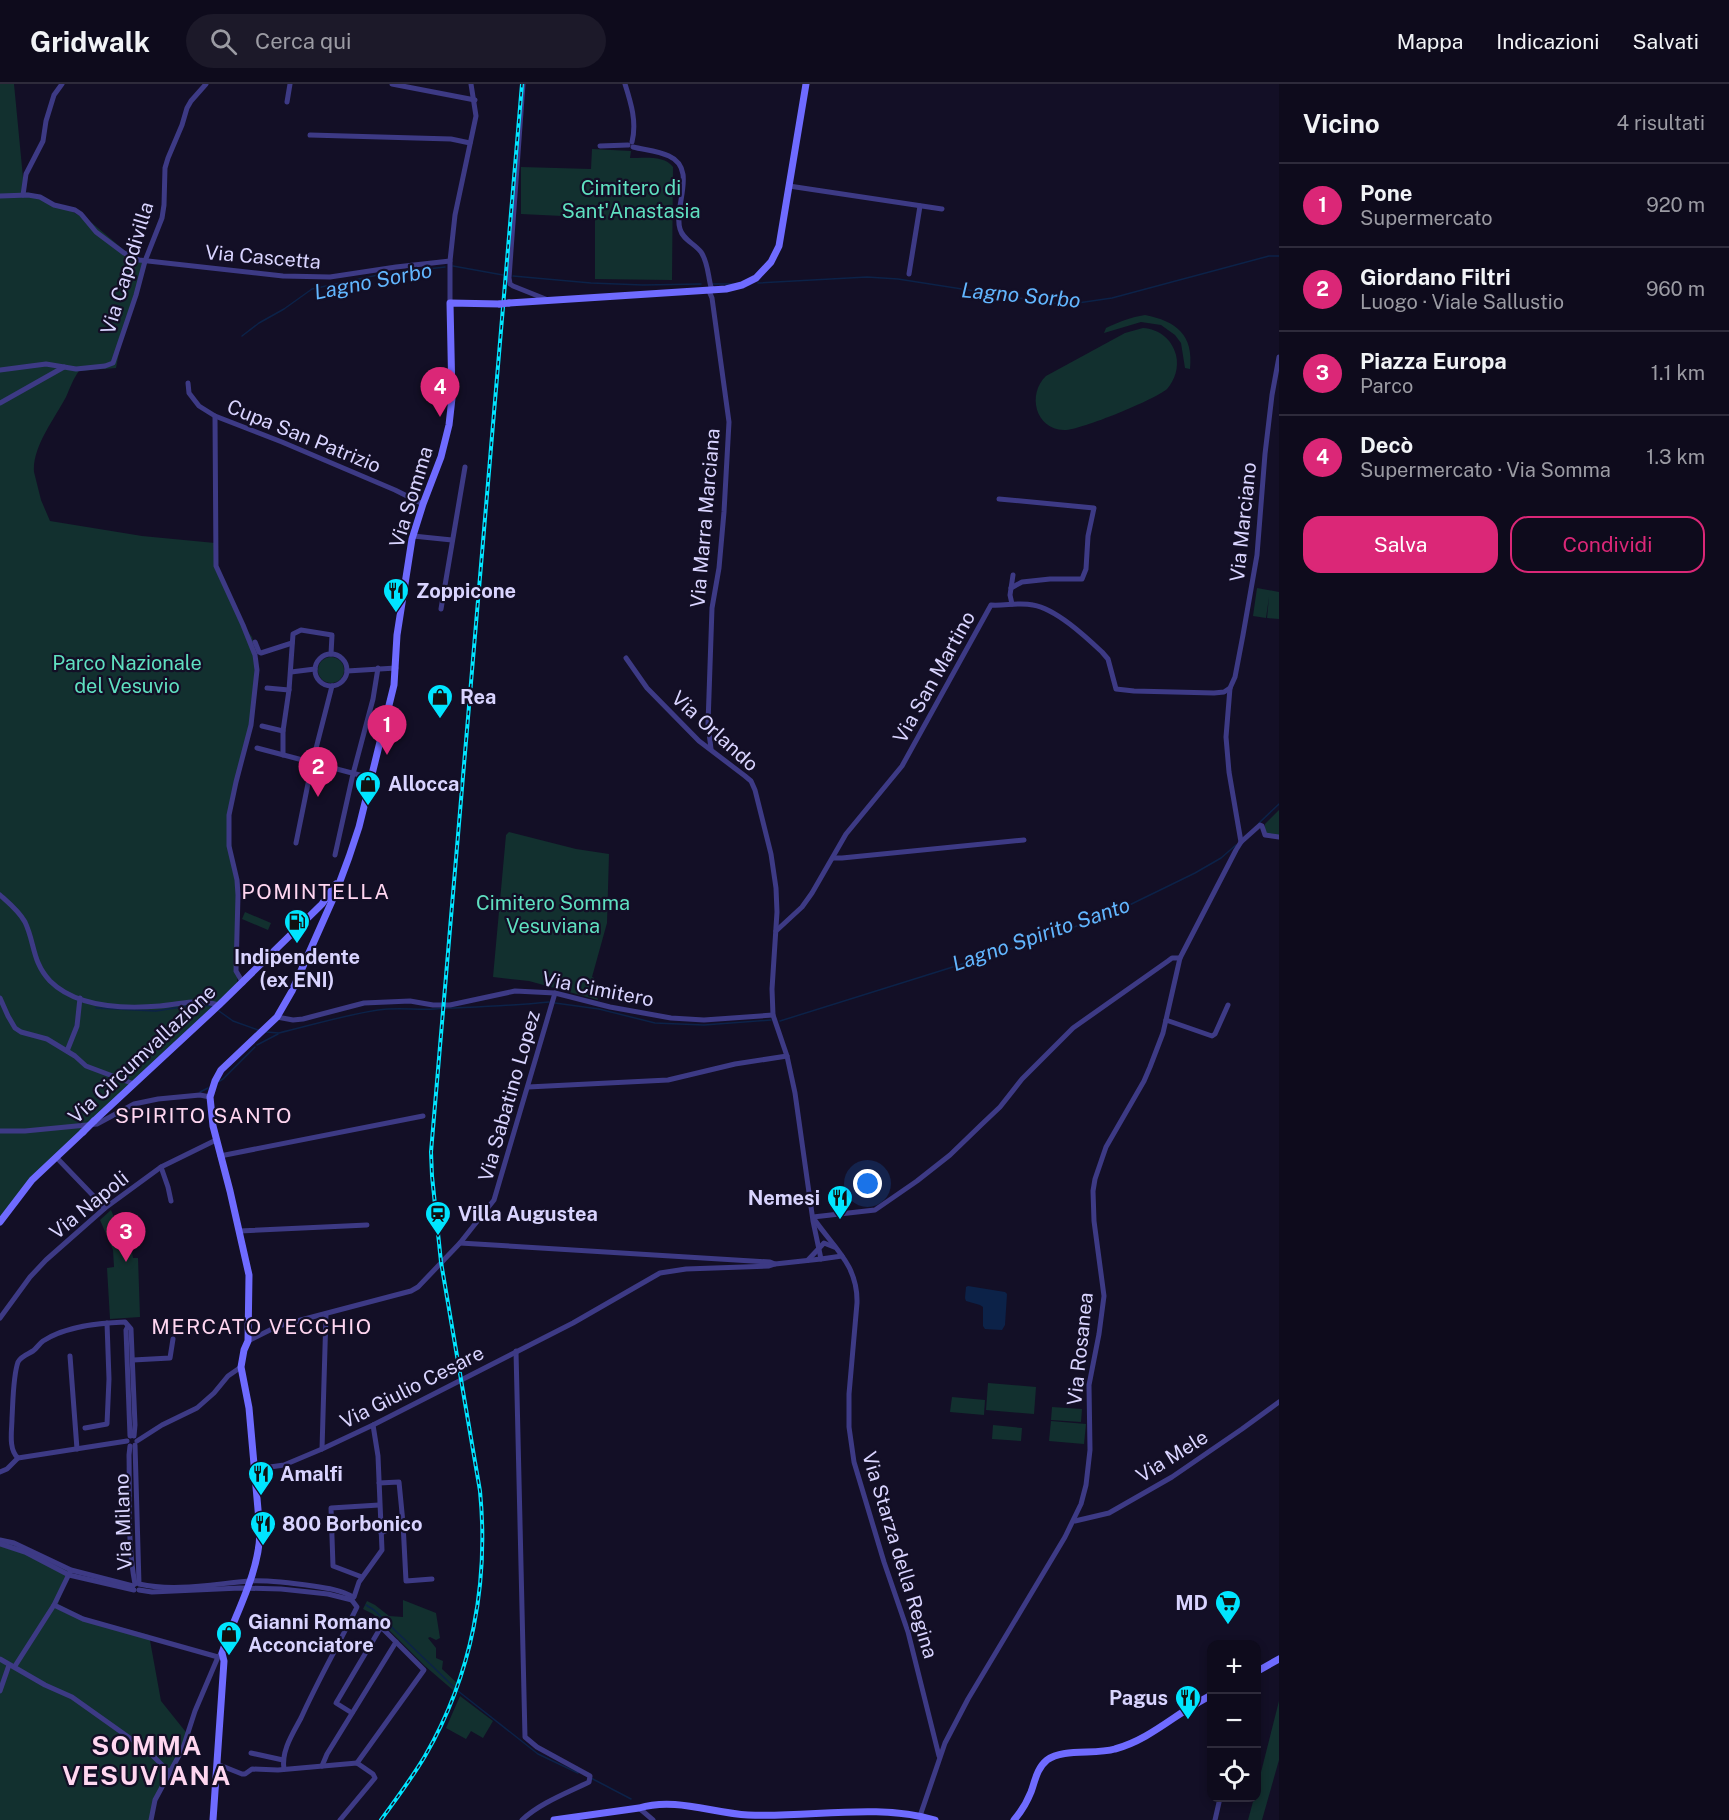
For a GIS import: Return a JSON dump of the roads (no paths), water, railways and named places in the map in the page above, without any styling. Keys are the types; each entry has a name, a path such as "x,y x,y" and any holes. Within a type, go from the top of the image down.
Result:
{"street":[{"path":"23,195 26,174 42,141 54,95 62,84"},
{"name":"Via Capodivilla","path":"64,367 75,369 113,363 145,261 162,218 165,168 168,158 187,108 206,84"},
{"path":"287,102 290,84"},
{"path":"392,84 475,100"},
{"name":"Via Somma","path":"323,909 340,879 356,837 390,705 396,668 397,635 413,536 450,425 452,398 450,261 455,215 476,116 471,84"},
{"path":"523,84 509,278 513,286 550,301"},
{"path":"625,84 634,116 634,134 631,145"},
{"path":"450,303 500,304 709,291 734,288 751,281 771,262 782,238 806,84"},
{"path":"310,135 451,139 470,143"},
{"name":"Via Marra Marciana","path":"600,146 631,145 671,156 677,161 684,178 679,213 680,230 684,238 702,254 711,287 709,291 712,298 729,422 724,519 719,568 711,608 708,724 711,749"},
{"path":"789,186 942,209"},
{"name":"Via Cascetta","path":"0,196 40,197 54,205 75,210 96,232 124,253 145,261 282,276 330,277 450,261"},
{"path":"909,274 920,206"},
{"path":"708,275 706,286 709,291"},
{"name":"Via Marciano","path":"1241,842 1226,737 1230,688 1235,677 1257,555 1265,454 1279,357"},
{"path":"0,370 46,364 64,367"},
{"path":"0,403 64,367"},
{"name":"Cupa San Patrizio","path":"188,382 189,393 199,406 215,416 395,489 423,504"},
{"path":"215,416 216,566 255,656 257,670 251,725 229,815 229,846 238,895 236,970 243,983"},
{"path":"441,609 465,467"},
{"path":"999,499 1094,508 1088,536 1086,569 1082,579 1022,582 1011,588"},
{"path":"413,536 452,540"},
{"path":"1012,604 1013,574"},
{"name":"Via San Martino","path":"776,931 802,907 846,834 902,766 991,605 1030,604 1050,611 1089,640 1108,659 1116,689 1214,693 1224,692 1230,688"},
{"path":"284,755 283,730 291,672 293,634 301,630 332,635 331,654"},
{"path":"255,642 261,653 291,643"},
{"path":"331,654 344,661 347,671 344,680 332,686 322,683 315,669 318,660 331,654"},
{"name":"Via Orlando","path":"626,658 647,688 699,741 745,776 755,790 775,874 777,901 772,989 773,1014"},
{"path":"335,855 353,774 366,730 378,668"},
{"path":"347,671 396,668"},
{"path":"291,672 315,669"},
{"path":"296,843 312,764 332,686"},
{"path":"267,688 289,690"},
{"path":"262,726 283,730"},
{"path":"257,748 371,778"},
{"path":"1241,842 1260,825 1264,835 1279,837"},
{"path":"833,858 1024,840"},
{"name":"Via Rosanea","path":"923,1818 939,1756 968,1699 1075,1521 1081,1504 1086,1485 1090,1450 1089,1385 1104,1296 1094,1221 1095,1179 1106,1147 1144,1081 1166,1020 1180,958 1241,842"},
{"path":"0,895 20,915 26,925 40,969 60,989 80,999 101,1004 132,1007 207,1001 219,1005"},
{"path":"151,1820 155,1800 183,1748 195,1711 248,1585 260,1539 256,1469 249,1408 241,1367 248,1341 249,1275 216,1140 210,1097 221,1070 277,1017 292,991 322,923 323,909"},
{"name":"Via Circumvallazione","path":"1,1220 32,1180 243,983 312,915 323,909"},
{"path":"813,1217 875,1210 917,1181 950,1155 981,1125 1022,1079 1073,1028 1168,961 1176,957 1180,958"},
{"name":"Via Cimitero","path":"277,1017 303,1019 364,1003 410,1001 450,1005 514,991 555,993 610,1007 671,1018 704,1020 773,1014"},
{"name":"Via Sabatino Lopez","path":"248,1341 278,1326 411,1291 418,1287 460,1243 494,1200 555,993"},
{"path":"0,998 15,1028 27,1035 47,1039 86,1066 134,1084"},
{"path":"67,1051 77,1026 80,999"},
{"path":"1166,1020 1212,1036 1228,1005"},
{"name":"Via Starza della Regina","path":"773,1014 787,1056 795,1093 821,1259"},
{"path":"528,1088 668,1080 735,1064 787,1056"},
{"path":"0,1131 26,1131 97,1124 134,1104 200,1095 210,1097"},
{"path":"220,1156 423,1116"},
{"name":"Via Napoli","path":"0,1318 30,1277 46,1260 105,1208 161,1167 216,1140"},
{"path":"56,1157 105,1208"},
{"path":"161,1167 171,1201"},
{"name":"Via Starza della Regina","path":"813,1217 850,1268 857,1289 849,1394 849,1427 854,1462 908,1632 939,1756"},
{"path":"239,1232 367,1225"},
{"path":"460,1243 775,1264"},
{"path":"807,1261 824,1243 836,1248"},
{"path":"522,1820 557,1798 589,1782 590,1776 537,1747 525,1737 516,1351 573,1323 660,1273 686,1269 770,1266 842,1256"},
{"name":"Via Giulio Cesare","path":"322,1449 326,1314"},
{"path":"18,1458 13,1453 12,1438 18,1361 53,1336 82,1326 124,1322 128,1326"},
{"path":"86,1428 107,1424 107,1323"},
{"name":"Via Milano","path":"128,1326 131,1329 135,1425 129,1455 132,1571 136,1587"},
{"name":"Via Milano","path":"128,1326 126,1330 136,1587"},
{"path":"133,1360 170,1358 173,1339"},
{"name":"Via Giulio Cesare","path":"256,1469 284,1466 322,1449 516,1351"},
{"path":"70,1356 77,1449"},
{"path":"0,1472 18,1458 132,1441 197,1408 228,1376 241,1367"},
{"name":"Via Mele","path":"1075,1521 1109,1513 1172,1477 1279,1402"},
{"path":"353,1599 362,1577 382,1550 378,1456 373,1425"},
{"path":"379,1483 399,1482 406,1581 432,1579"},
{"path":"362,1577 333,1566 332,1508 379,1505"},
{"path":"381,1533 403,1523"},
{"path":"0,1540 14,1543 70,1572 121,1582 152,1592 281,1582 329,1589 353,1599 357,1606 291,1738 283,1760 284,1769"},
{"path":"0,1544 25,1552 70,1572 136,1587"},
{"name":"Via Milano","path":"121,1582 128,1580 132,1571"},
{"path":"0,1691 12,1666 54,1605 70,1572"},
{"name":"Via Milano","path":"136,1587 248,1585"},
{"path":"54,1605 83,1619 220,1655 224,1661 213,1820"},
{"path":"352,1713 336,1703 381,1627 424,1670 357,1763"},
{"path":"322,1766 327,1754 396,1642"},
{"path":"0,1659 45,1685 72,1697 148,1751 170,1773"},
{"path":"1261,1670 1279,1659"},
{"path":"1014,1820 1020,1817 1041,1766 1046,1761 1059,1755 1101,1752 1128,1744 1158,1729 1207,1698"},
{"path":"251,1753 283,1760"},
{"path":"217,1764 245,1774 252,1769 284,1769 357,1763 375,1778 340,1820"},
{"path":"1215,1820 1219,1802"},
{"path":"554,1820 673,1803 723,1813 750,1815 886,1811 936,1820"},
{"path":"639,1808 653,1820"}],"water":[{"path":"966,1287 1007,1294 1005,1325 1002,1330 985,1329 983,1307 966,1301"}],"waterway":[{"name":"Lagno Sorbo","path":"758,283 867,277 898,279 1051,303 1071,304 1112,298 1269,256 1279,256"},
{"name":"Lagno Sorbo","path":"453,266 503,275"},
{"name":"Lagno Sorbo","path":"242,336 312,289 378,275 445,267"},
{"name":"Lagno Sorbo","path":"513,276 591,283 701,284"},
{"name":"Lagno Sorbo","path":"713,284 733,284"},
{"name":"Lagno Spirito Santo","path":"1259,823 1279,804"},
{"name":"Lagno Spirito Santo","path":"780,1021 1020,946 1111,914 1195,873 1221,858 1236,845"},
{"name":"Lagno Spirito Santo","path":"266,1032 279,1033 385,1009 434,1009 549,1002"},
{"name":"Lagno Spirito Santo","path":"555,1003 599,1009 655,1023 704,1025 771,1020"},
{"path":"96,1008 156,1011 194,1005 212,1006"},
{"path":"219,1011 233,1021 258,1030"},
{"path":"257,1045 278,1034"},
{"path":"218,1082 255,1047"},
{"path":"200,1092 208,1088"},
{"path":"366,1605 455,1688"},
{"path":"458,1691 538,1754 578,1773"},
{"path":"591,1778 631,1799"}],"railway":[{"path":"381,1820 425,1756 455,1693 473,1628 482,1560 480,1491 441,1262 431,1152 522,84"}],"place":[{"name":"Decò","path":"440,417"},
{"name":"Zoppicone","path":"396,614"},
{"name":"Rea","path":"440,720"},
{"name":"Pone","path":"387,755"},
{"name":"Giordano Filtri","path":"318,797"},
{"name":"Allocca","path":"368,807"},
{"name":"Indipendente (ex ENI)","path":"297,945"},
{"name":"Nemesi","path":"840,1221"},
{"name":"Villa Augustea","path":"438,1237"},
{"name":"Piazza Europa","path":"126,1262"},
{"name":"Amalfi","path":"261,1497"},
{"name":"800 Borbonico","path":"263,1547"},
{"name":"MD","path":"1228,1626"},
{"name":"Gianni Romano Acconciatore","path":"229,1657"},
{"name":"Pagus","path":"1188,1721"}],"district":[{"name":"POMINTELLA","path":"316,891"},
{"name":"SPIRITO SANTO","path":"204,1115"},
{"name":"MERCATO VECCHIO","path":"262,1326"},
{"name":"SOMMA VESUVIANA","path":"147,1760"}],"park label":[{"name":"Cimitero di Sant'Anastasia","path":"631,200"},
{"name":"Parco Nazionale del Vesuvio","path":"127,674"},
{"name":"Cimitero Somma Vesuviana","path":"553,914"}]}
